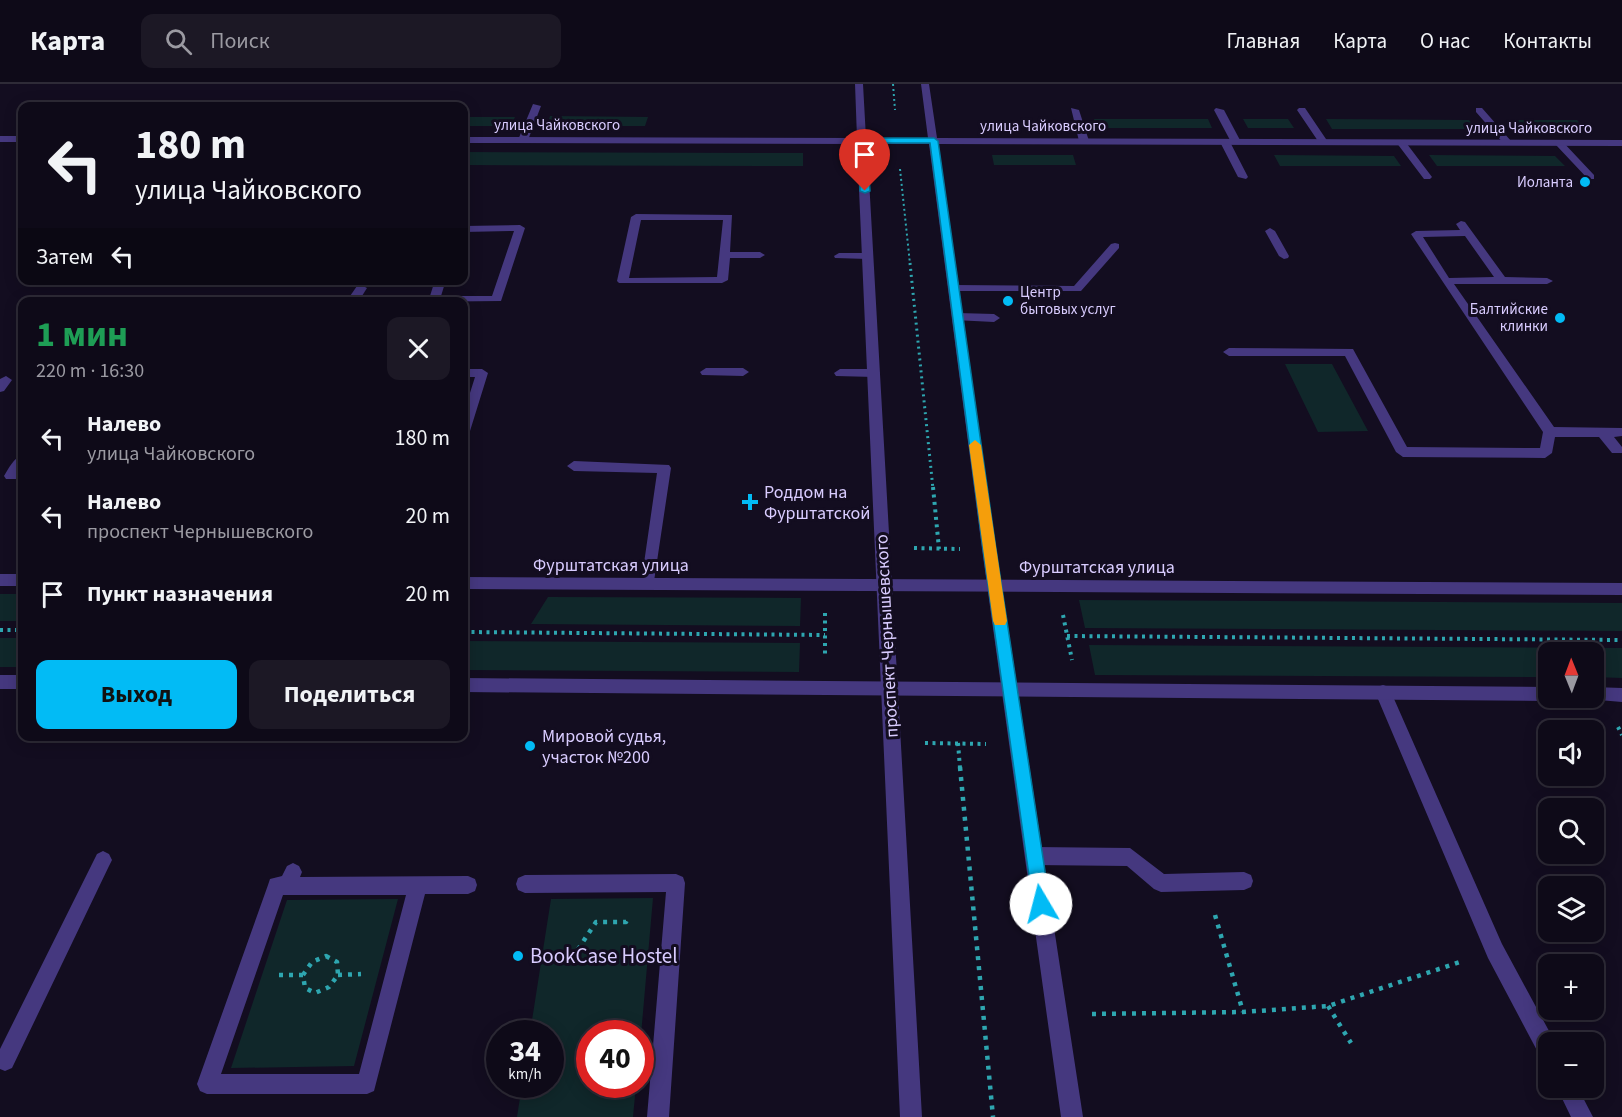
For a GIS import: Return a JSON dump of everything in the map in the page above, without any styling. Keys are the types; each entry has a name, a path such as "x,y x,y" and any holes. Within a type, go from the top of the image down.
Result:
{"street":[{"name":"проспект Чернышевского","path":"859,84 911,1117"},
{"path":"926,84 1009,689 1072,1117"},
{"path":"523,140 536,106"},
{"path":"1074,110 1084,141"},
{"path":"1219,110 1243,177"},
{"path":"1302,110 1323,142"},
{"path":"1479,111 1508,142"},
{"path":"0,139 18,139"},
{"name":"улица Чайковского","path":"468,140 1622,143"},
{"path":"1401,142 1427,177"},
{"path":"1559,142 1592,177"},
{"path":"636,217 728,217 725,255 722,280 623,281 636,217"},
{"path":"468,229 520,228 497,299 468,299"},
{"path":"1229,352 1349,352 1403,452 1545,453 1550,432 1416,234 1464,229 1502,280"},
{"path":"1270,231 1284,256"},
{"path":"954,288 1077,289 1115,246"},
{"path":"725,255 760,255"},
{"path":"838,256 868,256"},
{"path":"1446,281 1547,281"},
{"path":"355,297 361,288"},
{"path":"958,317 994,318"},
{"path":"706,372 743,372"},
{"path":"468,373 482,373 468,417"},
{"path":"840,373 874,373"},
{"path":"1550,432 1620,432"},
{"path":"1603,432 1617,450"},
{"path":"11,476 18,466"},
{"path":"574,466 664,468 648,584"},
{"path":"0,580 18,580"},
{"name":"Фурштатская улица","path":"468,583 1622,588"},
{"path":"0,682 18,682"},
{"path":"468,686 1538,694"},
{"path":"1383,692 1495,951 1538,1032"},
{"path":"1604,694 1622,695"},
{"path":"1034,856 1130,857 1161,883 1244,881"},
{"path":"5,1061 103,860"},
{"path":"418,885 366,1084 207,1084 277,885 291,879 468,885"},
{"path":"525,884 676,883 658,1117"},
{"path":"1572,1098 1582,1117"}],"path":[{"path":"893,84 895,110"},
{"path":"900,169 939,549"},
{"path":"907,548 966,549"},
{"path":"1062,609 1072,664"},
{"path":"825,611 825,663"},
{"path":"0,630 18,630"},
{"path":"468,632 825,635"},
{"path":"1067,636 1622,640"},
{"path":"1618,727 1622,735"},
{"path":"921,742 992,744"},
{"path":"958,743 993,1117"},
{"path":"542,958 573,957 596,922 626,922 651,882"},
{"path":"1216,915 1243,1012"},
{"path":"1092,1014 1243,1012 1328,1006 1495,951"},
{"path":"326,956 337,962 338,975 329,987 315,993 304,988 303,975 312,962 326,956"},
{"path":"1328,1006 1351,1043"}],"green space":[{"path":"550,116 648,117 645,126 547,126"},
{"path":"468,117 515,117 511,126 468,126"},
{"path":"1094,119 1208,119 1212,128 1097,128"},
{"path":"1243,119 1288,119 1294,128 1248,128"},
{"path":"1326,119 1469,120 1477,129 1332,129"},
{"path":"1507,120 1577,120 1586,130 1516,129"},
{"path":"468,152 803,153 803,166 468,165"},
{"path":"992,155 1073,155 1076,165 994,165"},
{"path":"1274,155 1394,156 1401,166 1280,166"},
{"path":"1429,155 1555,156 1565,166 1437,166"},
{"path":"1285,364 1332,364 1368,431 1318,432"},
{"path":"0,594 18,594 18,621 0,621"},
{"path":"548,597 801,598 800,626 531,624"},
{"path":"1079,600 1622,603 1622,631 1085,628"},
{"path":"0,638 18,638 18,667 0,667"},
{"path":"468,641 800,643 799,672 468,670"},
{"path":"1089,645 1538,648 1538,677 1095,675"},
{"path":"1604,648 1622,648 1622,678 1604,677"},
{"path":"653,898 642,1020 576,1020 576,1098 635,1098 633,1117 517,1117 520,1098 564,1098 564,1020 532,1020 551,899"},
{"path":"398,899 354,1066 231,1068 287,900"}],"slow traffic":[{"path":"975,445 1000,621"}],"place":[{"name":"Иоланта","path":"1585,182"},
{"name":"Центр бытовых услуг","path":"1008,301"},
{"name":"Балтийские клинки","path":"1560,318"},
{"name":"Роддом на Фурштатской","path":"750,502"},
{"name":"Мировой судья, участок №200","path":"530,746"},
{"name":"BookCase Hostel","path":"518,956"}],"route":[{"path":"865,191 862,141 934,141 989,549 1041,904"}]}
